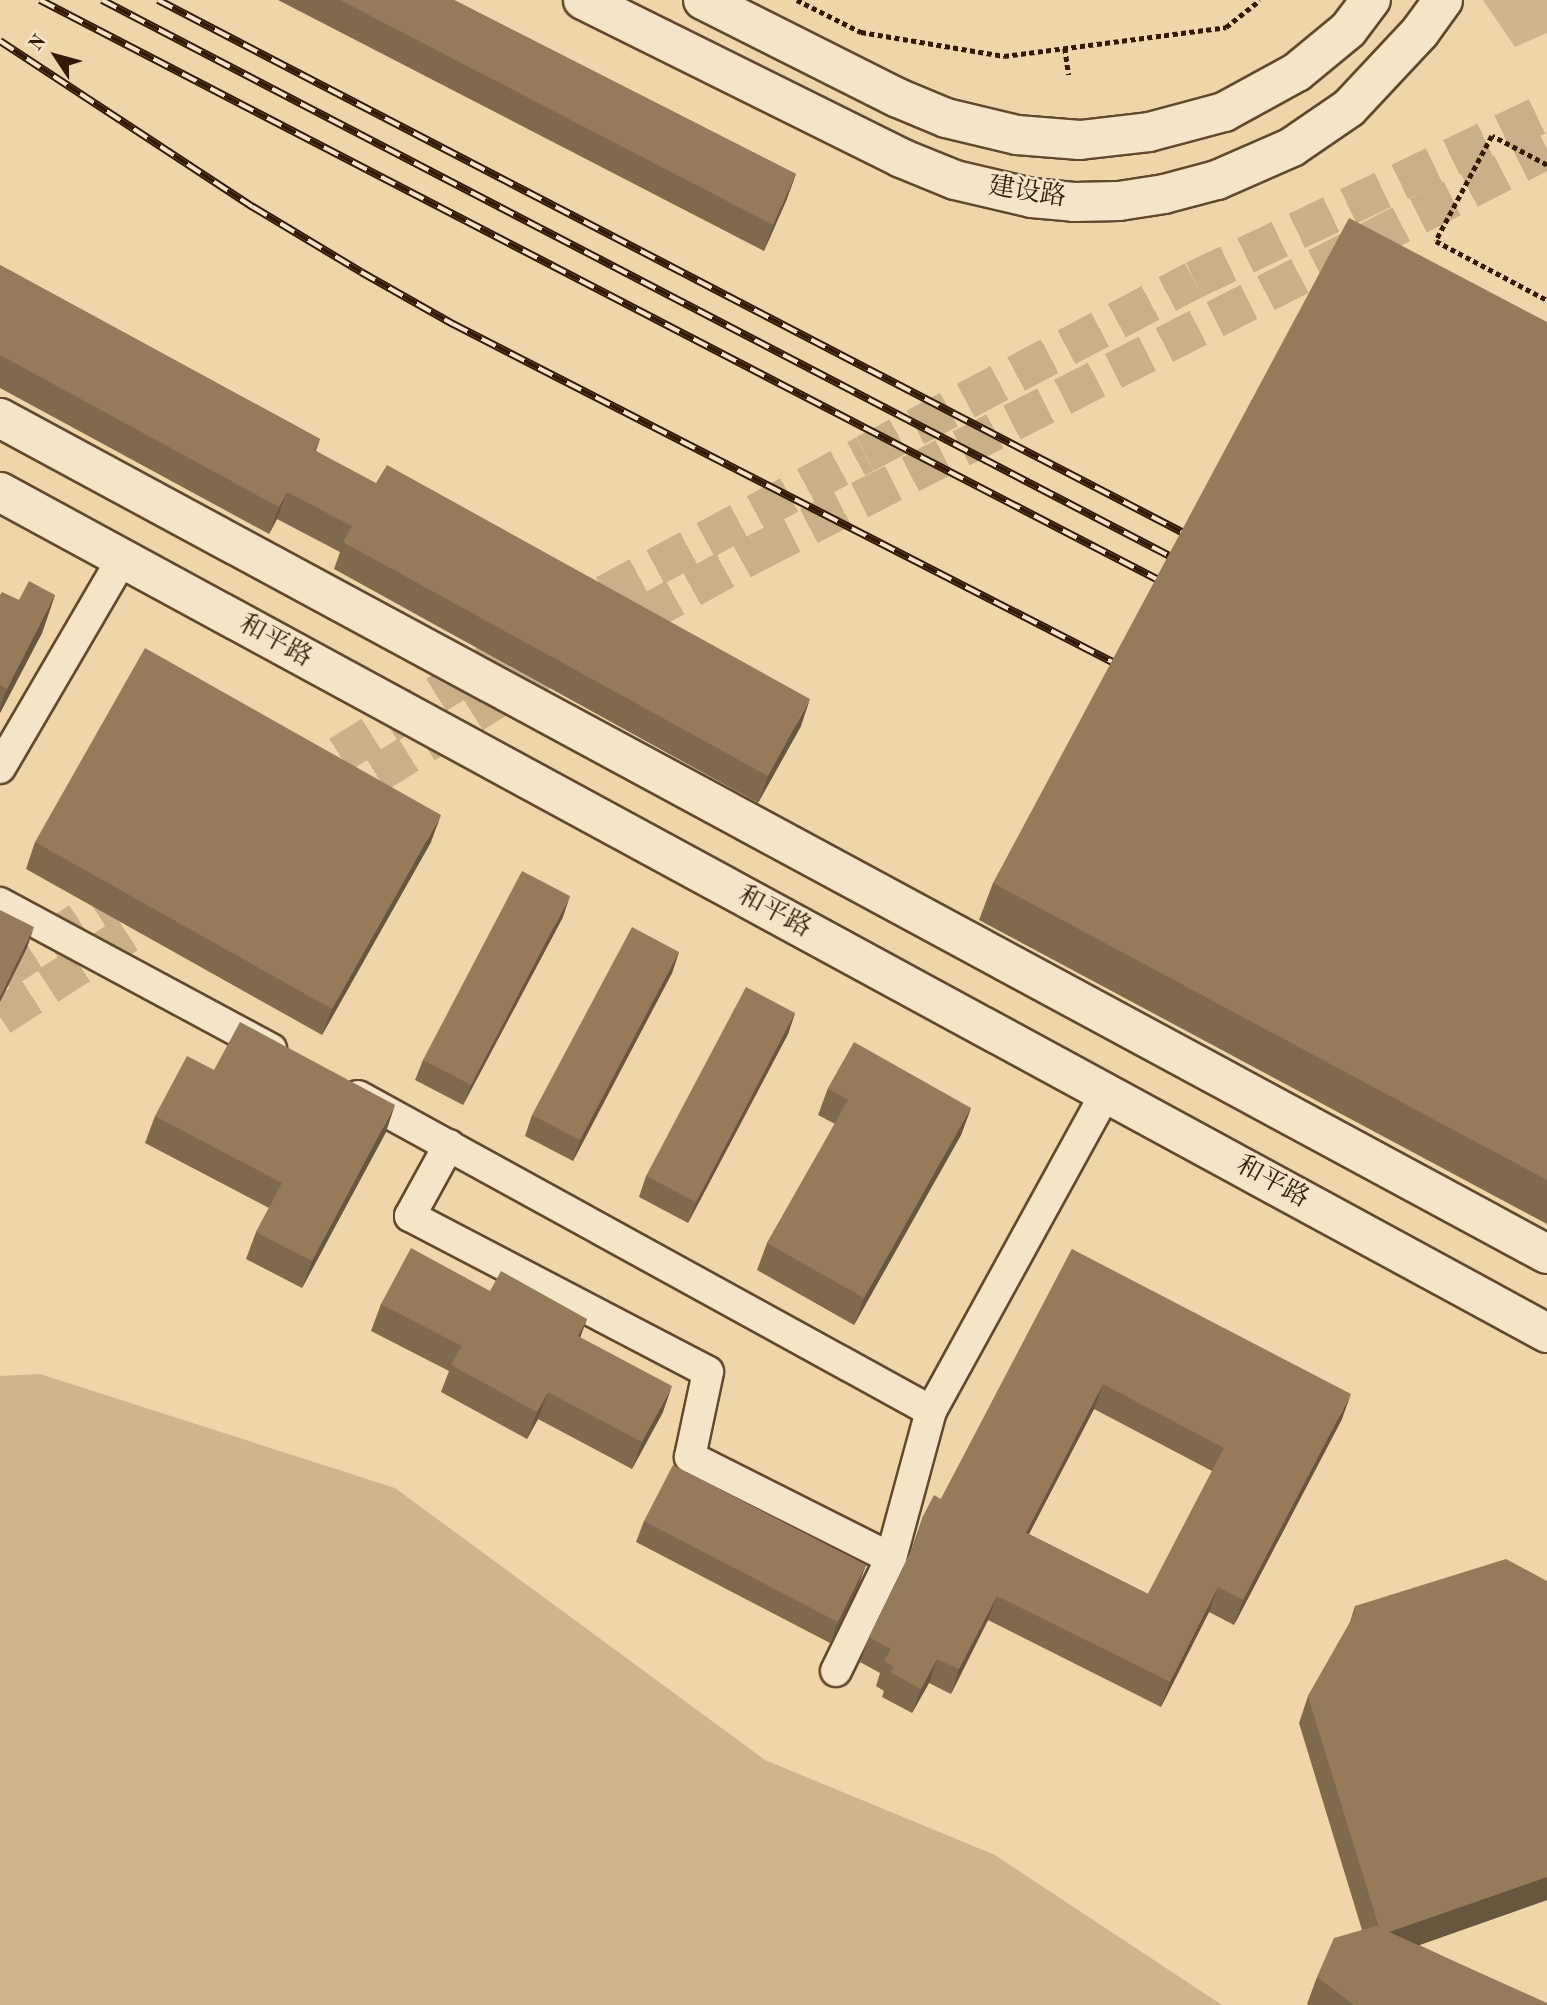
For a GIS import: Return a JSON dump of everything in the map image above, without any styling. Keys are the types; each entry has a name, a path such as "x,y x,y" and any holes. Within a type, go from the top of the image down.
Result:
{"main road":[{"name":"建设路","path":"583,0 901,159 956,180 1032,198 1074,202 1119,201 1164,194 1217,180 1292,148 1349,108 1420,32 1443,0"},
{"path":"703,0 898,98 946,118 1017,135 1080,140 1149,132 1224,112 1297,72 1348,30 1371,0"},
{"path":"0,418 1547,1254"},
{"name":"和平路","path":"0,492 1547,1333"}],"street":[{"path":"0,768 122,559"},
{"path":"0,903 291,1060"},
{"path":"339,1086 931,1411"},
{"path":"835,1671 891,1558 931,1411 1106,1093"},
{"path":"449,1145 410,1216 708,1372 690,1457 891,1558"}],"path":[{"path":"797,0 861,32 1004,56 1226,27 1260,0"},
{"path":"1065,48 1069,75"},
{"path":"1547,165 1492,136 1436,242 1547,300"}],"shaded area":[{"path":"1483,0 1547,0 1547,33 1515,47"},
{"path":"40,1374 395,1488 765,1760 995,1855 1222,2005 0,2005 0,1376"}],"building":[{"path":"340,0 454,0 796,174 773,225"},
{"path":"1349,218 1547,322 1547,1180 993,883"},
{"path":"0,265 320,439 314,450 376,483 387,465 810,699 768,776 343,542 352,526 287,492 279,507 0,355"},
{"path":"29,581 55,595 7,689 0,685 0,595 2,592 19,600"},
{"path":"145,648 441,815 332,1009 35,842"},
{"path":"522,871 570,896 471,1085 423,1060"},
{"path":"0,910 34,927 0,996"},
{"path":"632,927 679,952 580,1140 532,1115"},
{"path":"746,987 795,1013 696,1202 646,1176"},
{"path":"240,1022 395,1105 312,1261 256,1232 282,1183 155,1116 187,1056 214,1070"},
{"path":"854,1042 971,1108 864,1298 767,1243 848,1100 828,1088"},
{"path":"411,1248 490,1291 501,1271 587,1319 578,1336 672,1386 642,1442 548,1392 537,1412 451,1365 462,1346 381,1304"},
{"path":"1072,1249 1351,1394 1243,1600 1218,1587 1170,1682 997,1596 959,1669 937,1659 921,1689 890,1672 894,1667 884,1661 891,1649 869,1637 916,1541 923,1516 934,1495 941,1499","holes":["1103,1384 1224,1448 1148,1594 1026,1533"]},
{"path":"673,1465 866,1565 838,1622 644,1521"},
{"path":"1506,1559 1547,1581 1547,1877 1389,1932 1547,2005 1354,2005 1317,1977 1334,1938 1379,1927 1308,1696 1355,1613 1355,1606"}],"tunnel":[{"path":"291,785 555,621 865,454 1194,280 1547,112"},
{"path":"328,805 542,671 758,552 1547,150"},
{"path":"0,973 140,882"},
{"path":"0,1017 177,902"}],"railway":[{"path":"40,0 1174,588"},
{"path":"102,0 1185,564"},
{"path":"158,0 1199,541"},
{"path":"0,41 253,207 453,324 1130,671"}]}
